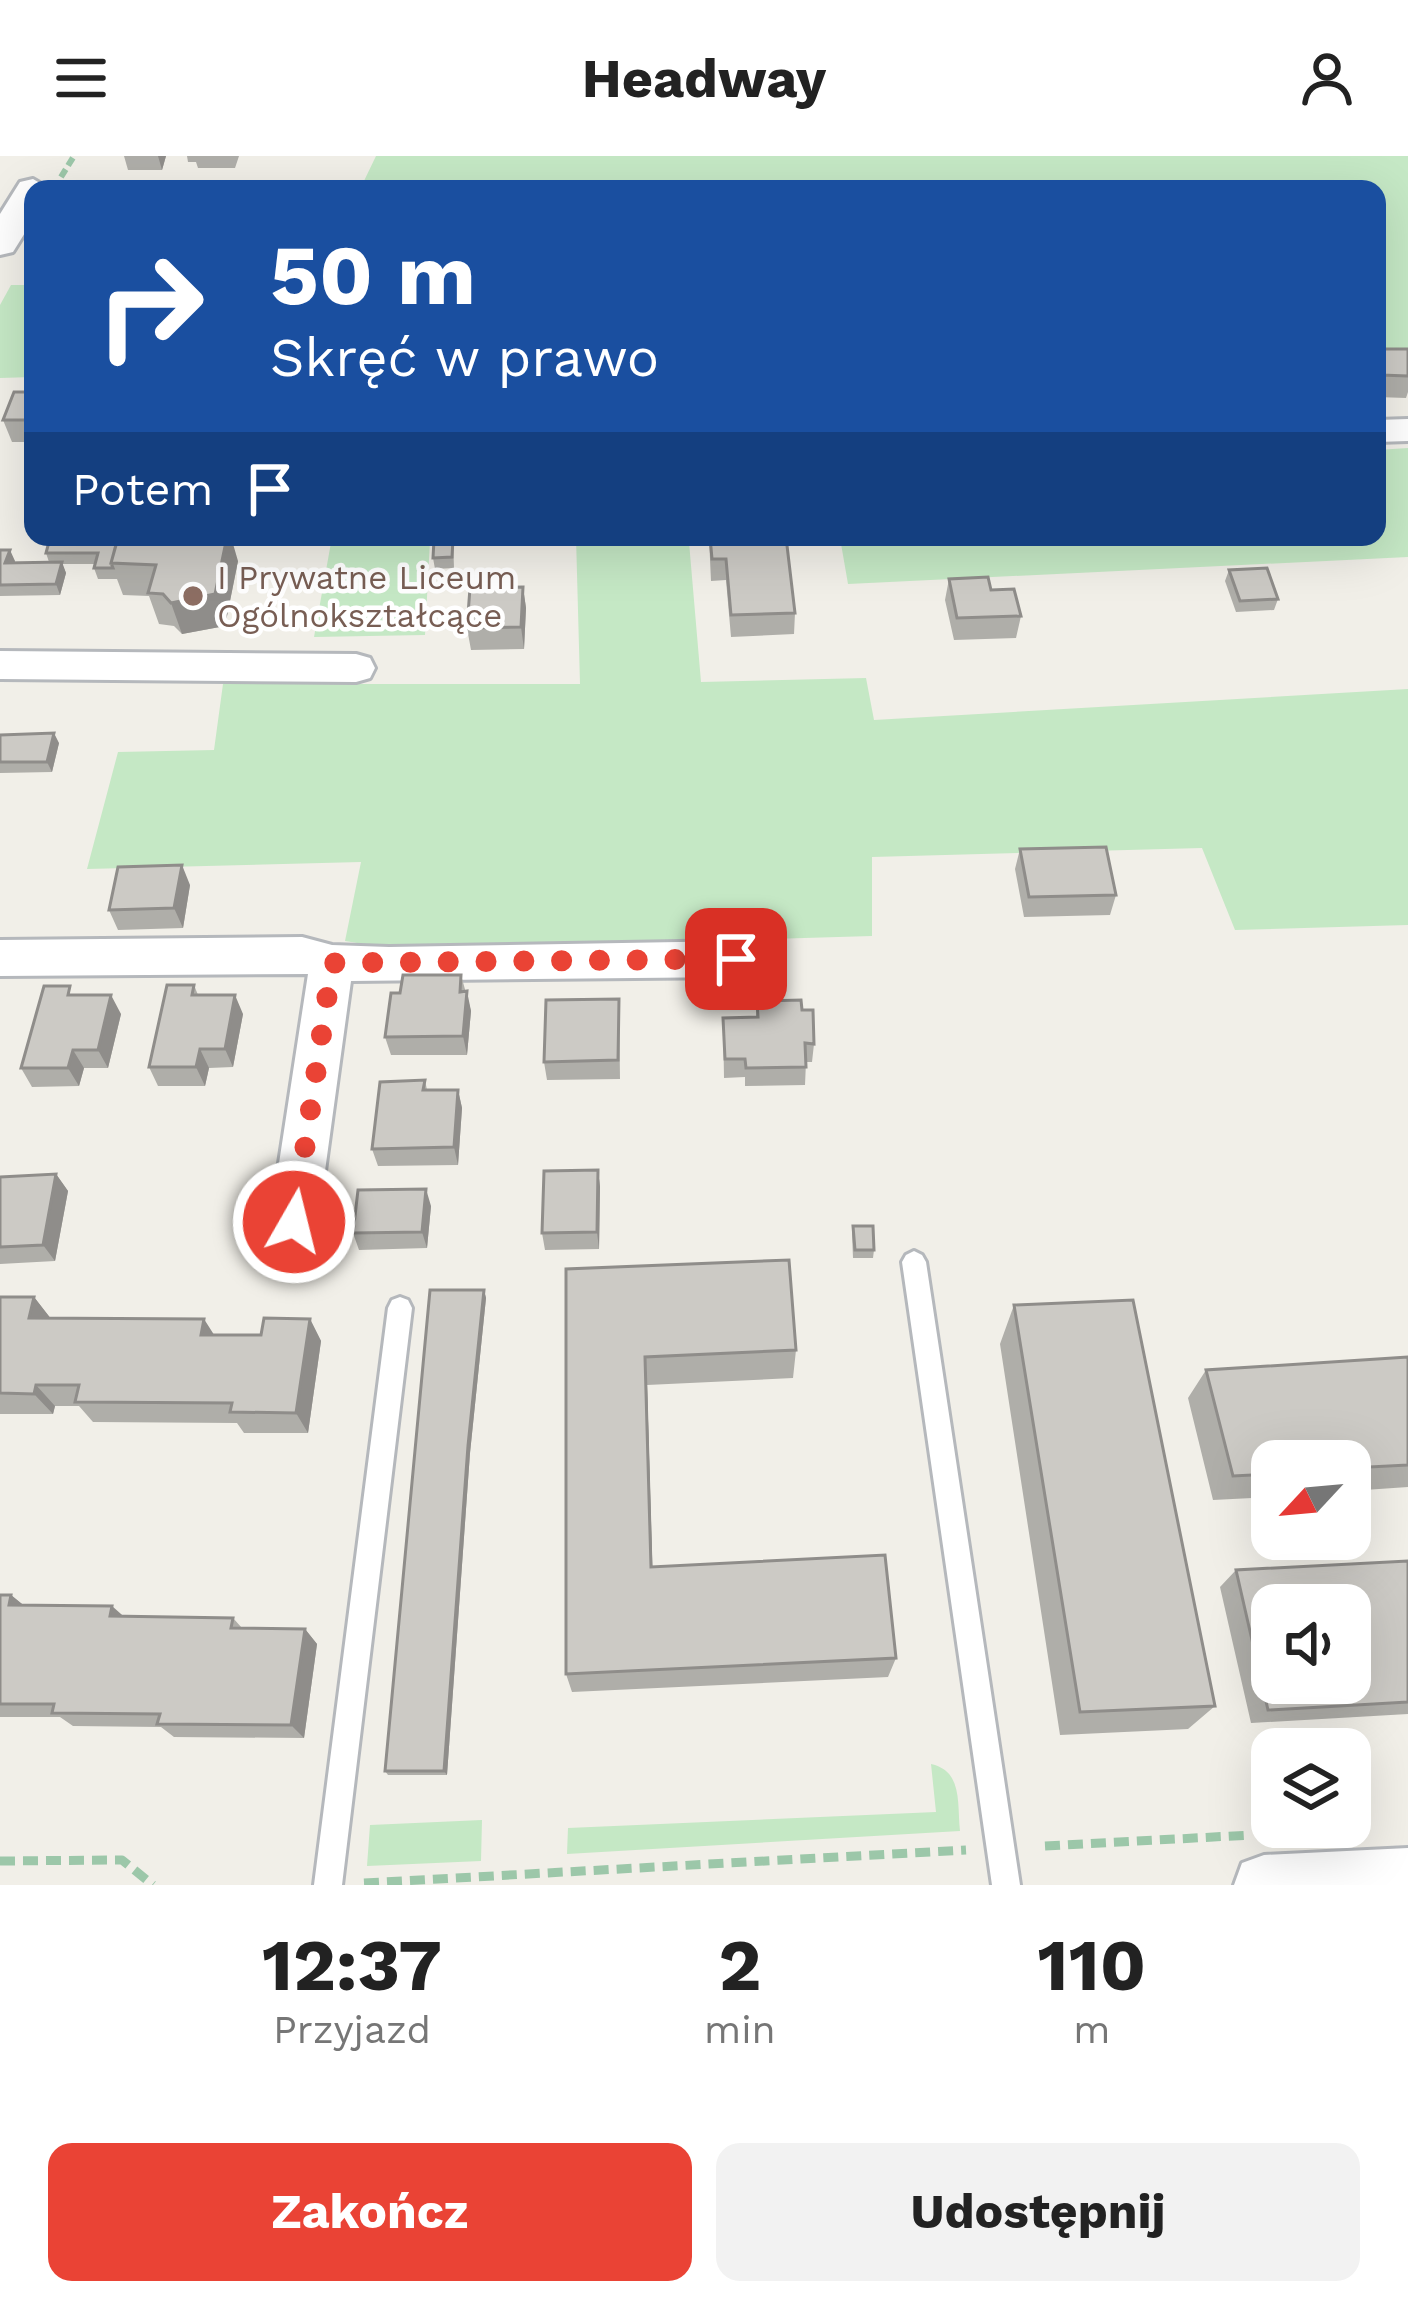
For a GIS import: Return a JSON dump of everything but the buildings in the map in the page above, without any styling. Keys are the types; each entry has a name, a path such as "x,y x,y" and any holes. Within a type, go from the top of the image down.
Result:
{"street":[{"path":"4,231 24,202"},
{"path":"0,665 356,668"},
{"path":"0,958 302,955 332,963 736,959"},
{"path":"294,1222 332,963"},
{"path":"1268,1859 1408,1877"}],"lane":[{"path":"914,1262 1006,1885"},
{"path":"328,1885 400,1308"}],"path":[{"path":"1045,1846 1268,1859"},
{"path":"328,1885 973,1849"},
{"path":"0,1861 122,1859 153,1885"}],"green space":[{"path":"376,156 1408,156 1408,358 1386,359 1386,180 364,180"},
{"path":"11,285 24,285 24,377 0,378 0,305"},
{"path":"1408,448 1408,557 848,584 841,546 1386,546 1386,449"},
{"path":"330,546 430,546 425,635 314,637"},
{"path":"576,546 689,546 701,682 866,678 874,720 1408,689 1408,925 1235,930 1202,848 872,857 872,936 400,950 345,941 361,862 87,869 118,752 214,750 223,684 580,684"},
{"path":"931,1764 949,1773 953,1781 960,1831 567,1854 568,1828 936,1812"},
{"path":"482,1820 481,1861 367,1866 370,1825"}],"place":[{"name":"I Prywatne Liceum Ogólnokształcące","path":"193,596"}],"route":[{"path":"294,1222 332,963 736,959"}]}
